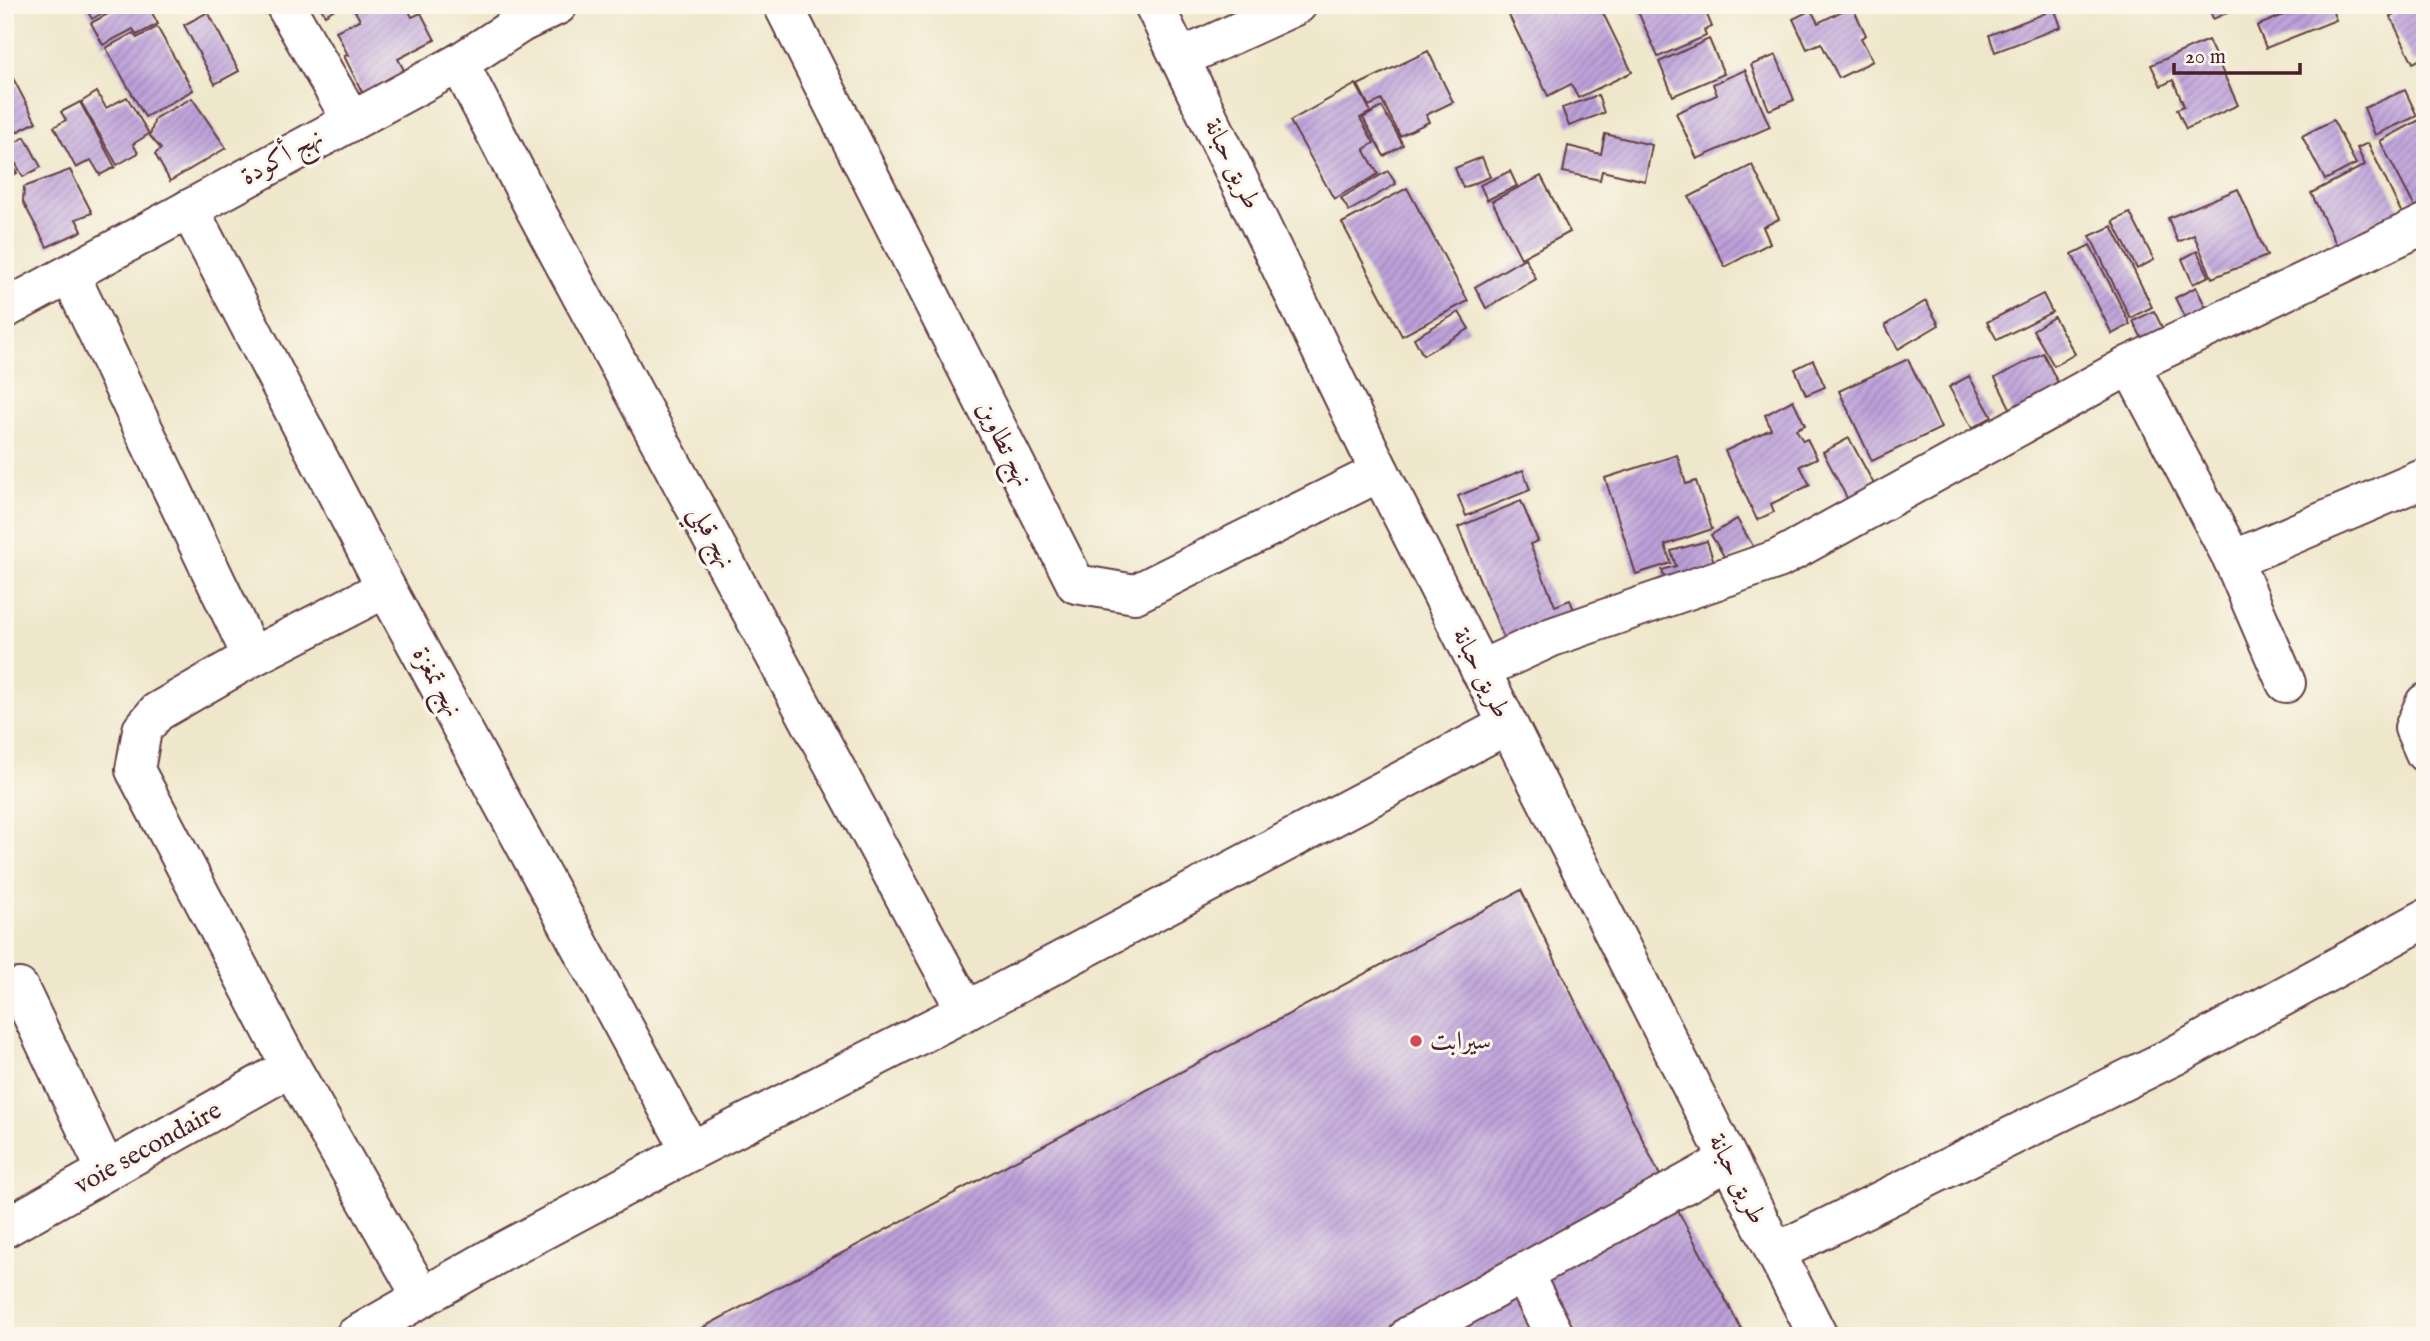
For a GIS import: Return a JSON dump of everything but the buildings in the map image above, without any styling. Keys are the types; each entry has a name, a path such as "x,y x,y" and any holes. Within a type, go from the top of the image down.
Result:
{"street":[{"path":"285,5 351,119"},
{"name":"نهج أكودة","path":"5,309 351,119 460,63 515,14 558,5"},
{"name":"نهج تطاوين","path":"783,5 1076,584 1135,594 1380,472"},
{"name":"طريق حبانة","path":"1154,5 1380,472 1818,1336"},
{"path":"1181,58 1297,5"},
{"name":"نهج قبلي","path":"460,63 536,211 966,1011"},
{"name":"نهج تمغزة","path":"189,209 386,588 691,1152"},
{"path":"1480,670 1552,637 1778,559 2130,365 2425,224"},
{"path":"70,275 252,657"},
{"path":"2130,365 2233,560 2286,683"},
{"path":"2233,560 2425,478"},
{"path":"386,588 252,657 146,721 135,770 291,1068 422,1297"},
{"path":"2425,703 2414,728 2425,753"},
{"path":"355,1336 691,1152 966,1011 1507,725"},
{"path":"1774,1253 2174,1056 2425,919"},
{"path":"19,988 105,1168"},
{"path":"5,1222 291,1068"},
{"name":"voie secondaire","path":"5,1228 291,1068"},
{"path":"1409,1336 1727,1161"},
{"path":"1523,1273 1555,1336"}],"place":[{"name":"سيرابت","path":"1416,1041"}]}
